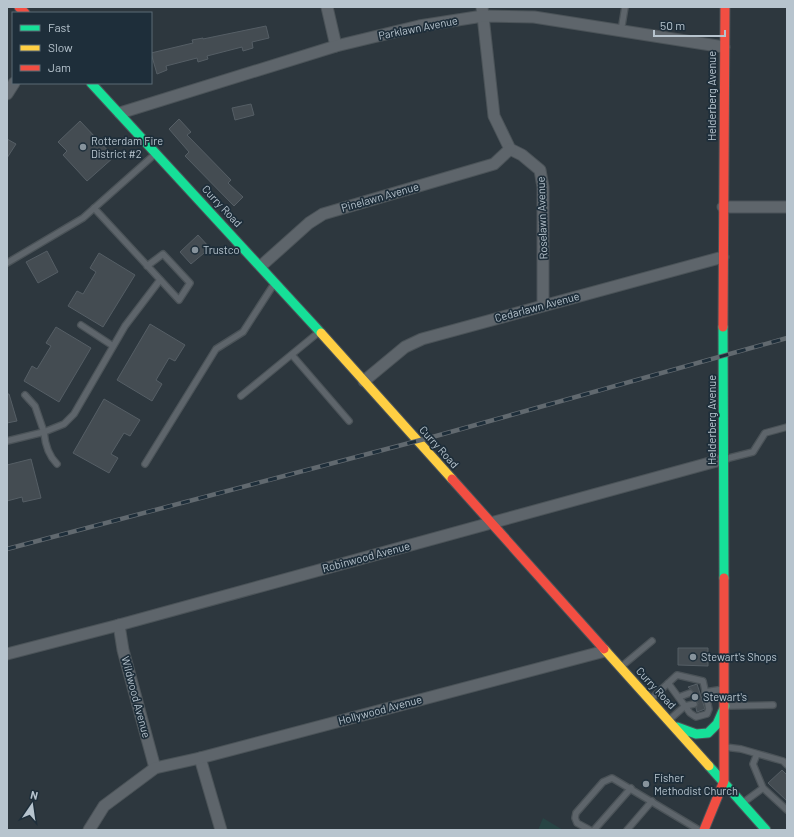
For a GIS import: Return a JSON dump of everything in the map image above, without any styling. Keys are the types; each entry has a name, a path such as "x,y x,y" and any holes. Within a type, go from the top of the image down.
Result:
{"main road":[{"name":"Helderberg Avenue","path":"704,830 724,781 725,747 723,207 725,7"},
{"name":"Curry Road","path":"92,84 276,282 605,651 724,781 743,803 757,824 766,830"},
{"path":"672,723 694,734 709,733 716,727 725,706"}],"street":[{"path":"327,7 336,46"},
{"path":"483,12 494,116 510,149"},
{"name":"Parklawn Avenue","path":"120,113 336,46 483,12 534,17 724,47"},
{"path":"7,94 13,84"},
{"name":"Pinelawn Avenue","path":"261,266 309,223 323,214 494,164 510,149"},
{"name":"Roselawn Avenue","path":"510,149 522,155 540,170 543,187 543,305"},
{"path":"723,207 787,207"},
{"name":"Cedarlawn Avenue","path":"364,381 405,347 422,339 723,257"},
{"name":"Robinwood Avenue","path":"7,654 119,625 724,459"},
{"name":"Wildwood Avenue","path":"119,625 123,650 155,768"},
{"name":"Hollywood Avenue","path":"155,768 200,758 605,651"},
{"path":"200,758 221,830"},
{"path":"90,830 104,806 155,768"}],"lane":[{"path":"621,31 625,7"},
{"path":"7,263 83,218 157,153"},
{"path":"94,208 147,266 179,300 190,283 163,254 147,266"},
{"path":"7,441 44,432 64,424 74,414 125,326 160,280"},
{"path":"145,464 216,349 243,332 276,282"},
{"path":"81,325 113,346"},
{"path":"241,396 320,332"},
{"path":"292,355 349,421"},
{"path":"25,395 35,406 51,458 57,464"},
{"path":"724,459 753,452 765,433 787,427"},
{"path":"621,668 652,641"},
{"path":"650,700 668,683 677,675 703,681 705,700 709,710 707,714 696,717 685,706 668,683"},
{"path":"703,690 725,689"},
{"path":"679,697 690,693"},
{"path":"672,723 685,706 694,704"},
{"path":"725,706 773,705"},
{"path":"725,747 782,761 787,765"},
{"path":"757,754 753,764 763,788 787,810"},
{"path":"590,830 577,823 575,818 576,813 603,782 612,778 699,830"},
{"path":"594,830 631,788"},
{"path":"743,803 763,788"},
{"path":"627,830 652,801"}],"green space":[{"path":"543,818 563,830 538,830"}],"building":[{"path":"266,26 269,38 252,42 253,48 243,51 242,47 207,56 208,59 198,62 197,58 166,66 167,70 157,74 152,53 193,43 192,40"},
{"path":"251,104 254,115 235,120 232,108"},
{"path":"179,119 191,132 187,135 231,180 228,183 243,197 234,206 185,156 189,152 169,129"},
{"name":"Rotterdam Fire District #2","path":"80,121 114,157 87,181 63,155 67,151 58,142"},
{"path":"7,139 16,144 7,158"},
{"name":"Trustco","path":"198,235 210,248 191,264 180,252"},
{"path":"47,251 58,272 38,283 26,262"},
{"path":"99,253 135,275 103,327 68,306 77,291 83,294 96,272 90,268"},
{"path":"150,324 185,345 175,361 169,358 156,380 162,384 152,401 117,380"},
{"path":"56,327 91,348 59,402 24,381 32,366 37,369 51,346 46,343"},
{"path":"7,394 9,394 17,421 7,423"},
{"path":"104,399 140,420 130,436 124,433 111,454 118,458 109,473 73,453"},
{"path":"31,459 41,498 23,502 22,497 7,501 7,465"},
{"name":"Stewart's Shops","path":"678,648 708,648 708,666 678,665"},
{"path":"697,684 705,709 697,712 696,708 698,703 693,700 692,697 694,692 688,687"},
{"path":"782,770 787,775 787,801 768,783"}],"railway":[{"path":"7,549 436,436 787,338"}],"traffic: fast":[{"path":"92,84 321,333"},
{"path":"723,327 724,578"},
{"path":"677,727 696,734 708,733 717,724 725,706"},
{"path":"709,766 766,830"}],"traffic: slow":[{"path":"321,333 452,479"},
{"path":"604,649 709,766"}],"traffic: jam":[{"path":"19,7 24,12"},
{"path":"723,327 725,7"},
{"path":"452,479 604,649"},
{"path":"704,830 724,781 724,578"}],"place":[{"name":"Rotterdam Fire District #2","path":"83,147"},
{"name":"Trustco","path":"195,250"},
{"name":"Stewart's Shops","path":"693,657"},
{"name":"Stewart's","path":"695,697"},
{"name":"Fisher Methodist Church","path":"646,784"}]}
